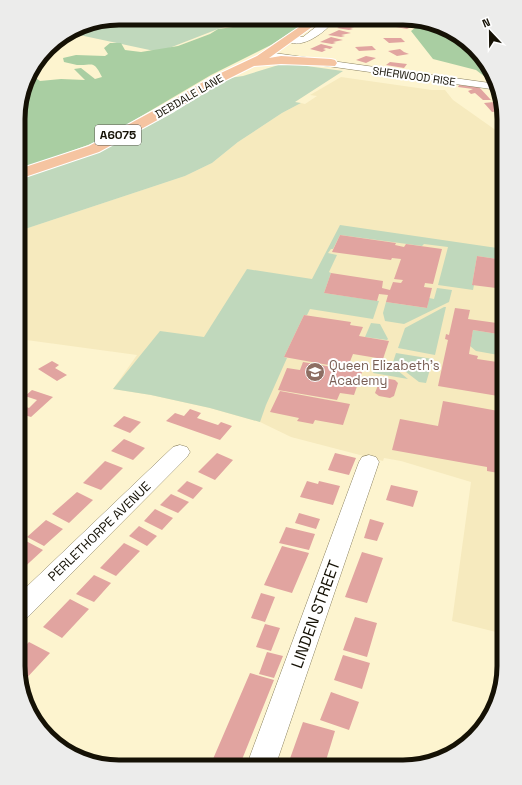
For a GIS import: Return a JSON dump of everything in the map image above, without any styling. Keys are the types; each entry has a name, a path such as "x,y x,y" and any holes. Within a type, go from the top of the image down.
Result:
{"main road":[{"name":"DEBDALE LANE","path":"25,172 94,149 169,108 212,82 270,53 310,25"},
{"path":"251,63 274,60 331,63"}],"street":[{"name":"DEBDALE LANE","path":"290,39 305,40 324,25"},
{"name":"SHERWOOD RISE","path":"270,53 404,75 491,86"},
{"name":"PERLETHORPE AVENUE","path":"25,604 180,452"},
{"name":"LINDEN STREET","path":"263,760 369,462"}],"shaded area":[{"name":"Queen Elizabeth's Academy","path":"341,77 432,90 445,90 453,100 497,131 497,632 452,621 471,482 401,461 384,458 383,461 291,437 260,422 210,408 151,395 113,389 137,355 25,340 25,229 185,176 212,163 238,142 282,113 301,103 305,104 317,96 310,95"}],"green space":[{"path":"119,25 232,25 159,52 78,35 95,28"},
{"path":"234,25 302,25 271,45 211,75 99,141 25,168 26,107 30,89 35,78 40,81 61,79 85,80 74,69 81,68 95,79 102,77 97,68 90,64 77,65 64,62 63,58 76,55 105,56 108,54 104,48 110,43 121,43 125,50 141,52 178,46 210,34 218,29 233,27"},
{"path":"417,26 439,32 460,45 477,62 488,79 476,70 433,59 411,31"},
{"path":"285,63 343,71 295,102 301,103 282,113 238,142 212,163 185,176 25,229 25,175 74,160 119,142 229,78 243,76"},
{"path":"340,225 497,248 497,259 477,256 472,285 474,285 473,290 438,285 448,247 424,244 422,246 340,235 333,249 331,249 328,253 337,255 329,272 331,273 324,293 379,301 373,319 310,309 307,315 304,315 284,357 287,358 260,422 210,408 151,395 113,389 160,331 204,337 247,269 312,279"},
{"path":"437,288 452,290 449,302 404,324 385,321 383,313 386,302 427,308 429,298 434,299"},
{"path":"446,307 435,355 398,348 405,328"},
{"path":"371,323 380,324 388,339 387,340 365,337"},
{"path":"473,330 497,334 497,355 476,351 470,346"},
{"path":"396,353 433,359 426,383 419,382 393,362"},
{"path":"377,363 391,365 408,379 373,373"}],"building":[{"path":"343,25 359,26 350,28 353,29 349,30 337,28"},
{"path":"400,25 413,26 407,29 396,27"},
{"path":"339,30 351,33 341,35 345,36 341,37 328,35"},
{"path":"331,37 343,40 333,42 336,43 332,44 320,42"},
{"path":"383,38 401,38 405,42 389,43"},
{"path":"321,44 333,47 330,49 323,49 326,50 322,52 310,49"},
{"path":"372,46 376,50 359,51 355,47"},
{"path":"400,49 409,54 397,56 388,51"},
{"path":"366,56 376,58 366,63 356,60"},
{"path":"390,62 407,64 404,68 386,65"},
{"path":"459,85 479,87 491,100 483,100 475,93 471,94 468,91 473,89 458,87"},
{"path":"484,103 495,103 496,112 492,112"},
{"path":"340,235 396,243 395,245 404,247 406,244 442,249 433,284 425,283 424,287 432,288 427,308 386,302 388,295 379,294 377,301 324,293 331,273 383,281 382,288 390,290 393,282 401,283 403,280 394,279 401,259 392,258 391,260 332,252"},
{"path":"477,256 497,259 497,288 472,285"},
{"path":"455,308 470,310 468,319 497,323 497,334 473,330 469,354 478,356 477,359 497,362 497,396 438,386 448,340 445,339 446,334 449,335"},
{"path":"304,315 351,322 350,325 363,327 359,336 389,341 383,359 353,354 347,369 362,372 354,395 340,393 337,400 278,390 287,368 300,370 303,362 338,368 340,363 335,362 334,366 284,357"},
{"path":"52,361 59,365 55,368 67,375 57,381 38,369"},
{"path":"384,378 395,380 398,383 394,396 390,398 379,396 375,393 380,380"},
{"path":"32,390 53,397 31,417 25,415 25,407 29,408 37,400 25,396"},
{"path":"280,391 350,404 343,425 315,420 313,424 297,421 299,418 270,412"},
{"path":"443,401 497,411 497,473 487,471 487,467 392,450 400,419 438,426"},
{"path":"190,409 201,413 197,418 218,425 221,422 232,426 220,440 166,421 175,413 184,416"},
{"path":"124,416 141,422 130,433 113,426"},
{"path":"124,439 145,448 133,460 111,451"},
{"path":"217,453 233,460 215,480 198,472"},
{"path":"335,453 356,458 349,475 328,470"},
{"path":"105,461 123,468 101,490 83,483"},
{"path":"187,481 203,488 193,499 177,491"},
{"path":"307,481 318,484 319,481 340,486 333,505 300,497"},
{"path":"391,485 418,491 413,507 386,500"},
{"path":"77,492 93,500 69,523 52,514"},
{"path":"171,494 189,502 178,513 160,505"},
{"path":"155,509 173,518 162,530 144,521"},
{"path":"299,513 320,519 316,529 295,523"},
{"path":"370,519 384,523 377,541 364,538"},
{"path":"46,520 63,529 44,546 27,537"},
{"path":"139,526 157,536 147,546 129,536"},
{"path":"286,527 315,534 309,550 279,543"},
{"path":"26,541 43,550 25,567"},
{"path":"124,543 140,551 116,576 100,568"},
{"path":"282,546 309,553 292,593 264,585"},
{"path":"362,552 383,558 367,603 345,597"},
{"path":"94,575 111,583 94,602 76,594"},
{"path":"261,593 275,597 265,622 251,618"},
{"path":"70,599 89,609 62,638 43,627"},
{"path":"355,617 377,623 367,657 343,650"},
{"path":"265,624 280,628 271,651 256,647"},
{"path":"29,642 50,653 26,679 25,666 25,646"},
{"path":"267,652 283,656 274,678 259,674"},
{"path":"343,655 370,663 362,689 334,680"},
{"path":"250,673 274,680 242,760 213,760"},
{"path":"331,692 359,702 349,730 320,720"},
{"path":"303,722 335,731 326,760 289,760"}],"place":[{"name":"Queen Elizabeth's Academy","path":"315,372"}]}
